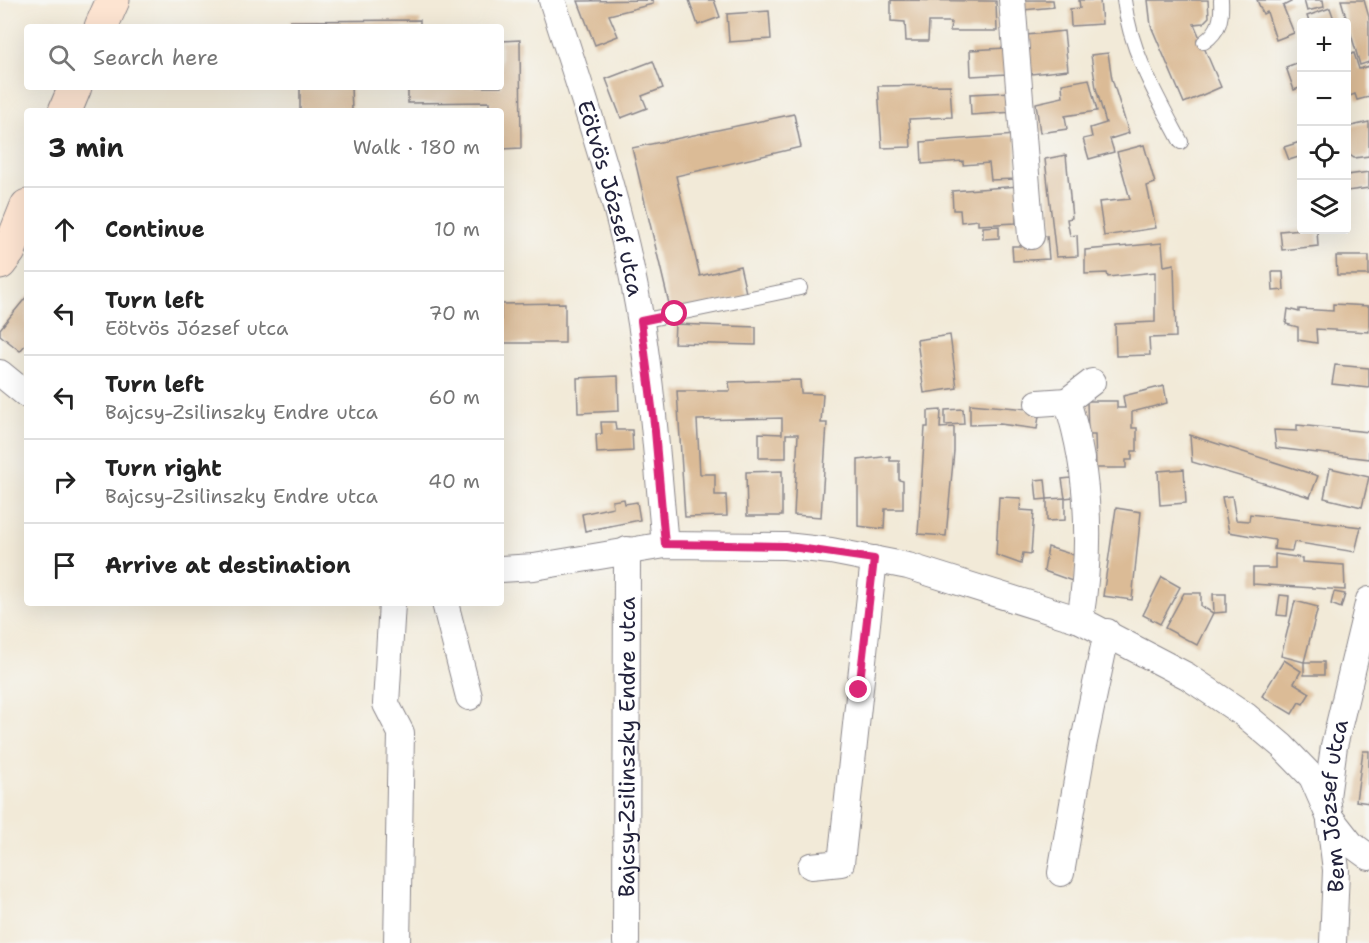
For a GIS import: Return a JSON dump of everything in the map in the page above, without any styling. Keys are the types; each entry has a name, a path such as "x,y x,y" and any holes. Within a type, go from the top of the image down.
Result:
{"street":[{"path":"102,24 113,0"},
{"name":"Eötvös József utca","path":"552,0 593,126 641,321 655,431 665,544"},
{"path":"1012,0 1031,236"},
{"path":"66,108 74,90"},
{"path":"0,263 9,251 24,214"},
{"path":"0,374 24,392"},
{"path":"1038,403 1067,401 1092,382"},
{"path":"1067,401 1074,422 1089,513 1088,567 1080,620"},
{"path":"504,569 534,567 665,544 785,546 874,559 918,569 1080,620 1107,632 1187,676 1245,715 1282,746 1312,777 1329,816 1352,844 1369,857"},
{"name":"Bajcsy-Zsilinszky Endre utca","path":"627,550 627,943"},
{"path":"811,866 841,862 874,559"},
{"name":"Bem József utca","path":"1333,943 1335,870 1327,797 1335,746 1369,600"},
{"path":"392,606 386,704 401,733 397,943"},
{"path":"446,606 469,697"},
{"path":"1061,873 1083,746 1107,632"}],"lane":[{"path":"1124,0 1126,19 1137,50 1153,89 1181,142"},
{"path":"1204,42 1217,32 1222,15 1221,0"},
{"path":"641,321 800,288"}],"building":[{"path":"653,0 653,4 609,15 618,36 595,45 578,1"},
{"path":"689,0 714,0 720,17 698,25"},
{"path":"891,0 996,1 997,31 950,31 951,22 929,22 928,41 906,41 905,22 891,21"},
{"path":"1022,0 1053,0 1054,7 1023,10"},
{"path":"1079,0 1100,0 1102,24 1071,26 1070,9 1080,8"},
{"path":"1148,0 1208,0 1209,17 1203,23 1194,24 1221,87 1184,103 1151,26"},
{"path":"1257,0 1290,0 1291,2 1283,6 1294,33 1276,40 1267,12 1263,14"},
{"path":"1304,0 1323,0 1324,7 1307,11"},
{"path":"1341,0 1364,0 1369,17 1369,62 1360,65 1351,34 1351,18 1346,18"},
{"path":"1330,8 1334,18 1308,18 1307,16"},
{"path":"769,11 771,39 729,42 727,14"},
{"path":"420,20 420,24 290,24 290,21"},
{"path":"1064,31 1068,70 1031,74 1027,35"},
{"path":"520,40 521,148 504,149 504,108 489,108 489,102 408,103 408,90 504,90 504,41"},
{"path":"1006,48 1007,74 971,76 970,50"},
{"path":"1108,53 1112,79 1129,133 1110,139 1114,152 1089,159 1083,139 1092,137 1090,128 1106,123 1096,88 1091,55"},
{"path":"1354,53 1359,69 1369,66 1369,97 1357,100 1355,94 1351,96 1351,54"},
{"path":"653,61 663,88 642,96 647,108 621,118 606,79"},
{"path":"1297,63 1297,89 1294,90 1286,67"},
{"path":"1089,79 1097,111 1065,116 1067,129 1040,133 1036,103 1063,97 1062,84"},
{"path":"950,85 952,117 909,119 911,147 882,148 878,86"},
{"path":"300,90 351,90 352,108 300,108"},
{"path":"1012,92 1013,112 971,115 970,94"},
{"path":"794,114 801,147 676,176 700,276 740,266 747,297 671,312 632,148"},
{"path":"1369,122 1369,156 1354,158 1351,156 1351,126"},
{"path":"1016,135 1015,179 991,180 989,163 963,165 963,161 922,164 921,142"},
{"path":"1297,143 1297,158 1289,160 1284,147"},
{"path":"1144,145 1155,183 1147,186 1156,228 1104,236 1099,202 1130,199 1117,152"},
{"path":"1066,155 1072,218 1067,219 1070,236 1077,235 1078,256 1056,257 1045,159"},
{"path":"1369,172 1369,188 1351,190 1351,174"},
{"path":"1019,186 1021,216 1016,216 1016,223 978,225 978,220 961,222 960,210 953,210 952,191"},
{"path":"999,226 999,238 983,239 983,227"},
{"path":"1297,229 1297,234 1317,234 1318,246 1282,250 1280,231"},
{"path":"1047,236 1049,259 1013,261 1012,246 1021,246 1021,238"},
{"path":"1162,243 1164,266 1174,264 1176,337 1149,338 1150,355 1116,356 1115,324 1155,322 1155,272 1108,277 1107,273 1085,274 1085,250"},
{"path":"1336,256 1369,256 1369,275 1337,275"},
{"path":"1272,272 1283,272 1284,290 1273,291"},
{"path":"24,300 24,346 20,351 0,335 0,329"},
{"path":"565,303 565,343 504,343 504,304"},
{"path":"1333,304 1369,306 1369,332 1316,329 1317,343 1298,340 1298,327 1286,324 1288,309 1299,312 1299,309 1333,311"},
{"path":"675,324 756,327 756,345 674,343"},
{"path":"950,335 957,388 924,393 917,340"},
{"path":"1335,365 1369,368 1369,388 1332,384"},
{"path":"618,376 619,411 578,413 577,378"},
{"path":"800,380 801,393 823,394 821,423 827,423 821,517 794,515 798,434 786,434 786,458 759,458 759,433 782,434 782,418 697,420 700,474 715,474 715,495 726,495 727,516 685,517 677,391 730,391 729,382"},
{"path":"1164,386 1167,403 1132,412 1132,428 1137,428 1137,451 1132,451 1132,460 1126,460 1126,468 1096,468 1095,435 1088,435 1087,401 1117,401 1117,408 1125,408 1123,396"},
{"path":"970,404 1040,410 1037,429 1000,424 970,425"},
{"path":"963,409 964,424 945,425 945,410"},
{"path":"941,410 940,428 954,427 946,536 918,534 925,427 928,427 928,411"},
{"path":"601,422 615,422 616,430 632,430 633,451 597,453 596,434 602,434"},
{"path":"1297,425 1369,432 1369,459 1276,448 1274,430 1297,431"},
{"path":"1190,435 1318,476 1310,497 1192,462"},
{"path":"890,456 890,461 899,461 899,480 903,481 903,509 885,509 884,529 858,526 858,460"},
{"path":"1330,468 1369,477 1362,507 1324,498"},
{"path":"1184,469 1186,503 1160,505 1158,471"},
{"path":"782,471 782,516 747,516 746,472"},
{"path":"1071,478 1073,497 1065,498 1062,479"},
{"path":"1045,479 1047,499 1037,500 1035,480"},
{"path":"1232,496 1236,520 1249,521 1250,514 1361,527 1355,552 1294,542 1292,551 1274,549 1275,540 1229,532 1222,497"},
{"path":"999,497 1021,498 1020,510 1034,511 1031,554 1023,553 1021,564 996,555"},
{"path":"1065,498 1065,520 1047,521 1047,499"},
{"path":"624,499 625,504 637,502 640,520 585,531 582,514 613,507 612,501"},
{"path":"1116,508 1141,512 1132,600 1103,596"},
{"path":"1048,547 1077,556 1075,582 1044,571"},
{"path":"1275,554 1302,558 1302,562 1344,565 1345,590 1253,584 1253,568 1275,568"},
{"path":"1162,577 1180,587 1160,624 1143,615"},
{"path":"1334,592 1345,594 1341,608 1331,604"},
{"path":"1184,593 1201,593 1201,606 1213,613 1197,645 1165,628"},
{"path":"1213,594 1226,594 1226,612 1214,613"},
{"path":"1280,595 1289,596 1287,616 1277,615"},
{"path":"1295,601 1318,607 1304,662 1281,656"},
{"path":"1284,660 1301,671 1294,683 1310,693 1303,704 1299,702 1292,714 1262,696"},
{"path":"1304,662 1324,662 1324,675 1304,675"},
{"path":"1363,751 1369,751 1369,803 1356,801"}],"route":[{"path":"675,314 641,321 655,431 665,544 785,546 874,559 859,690"}]}
